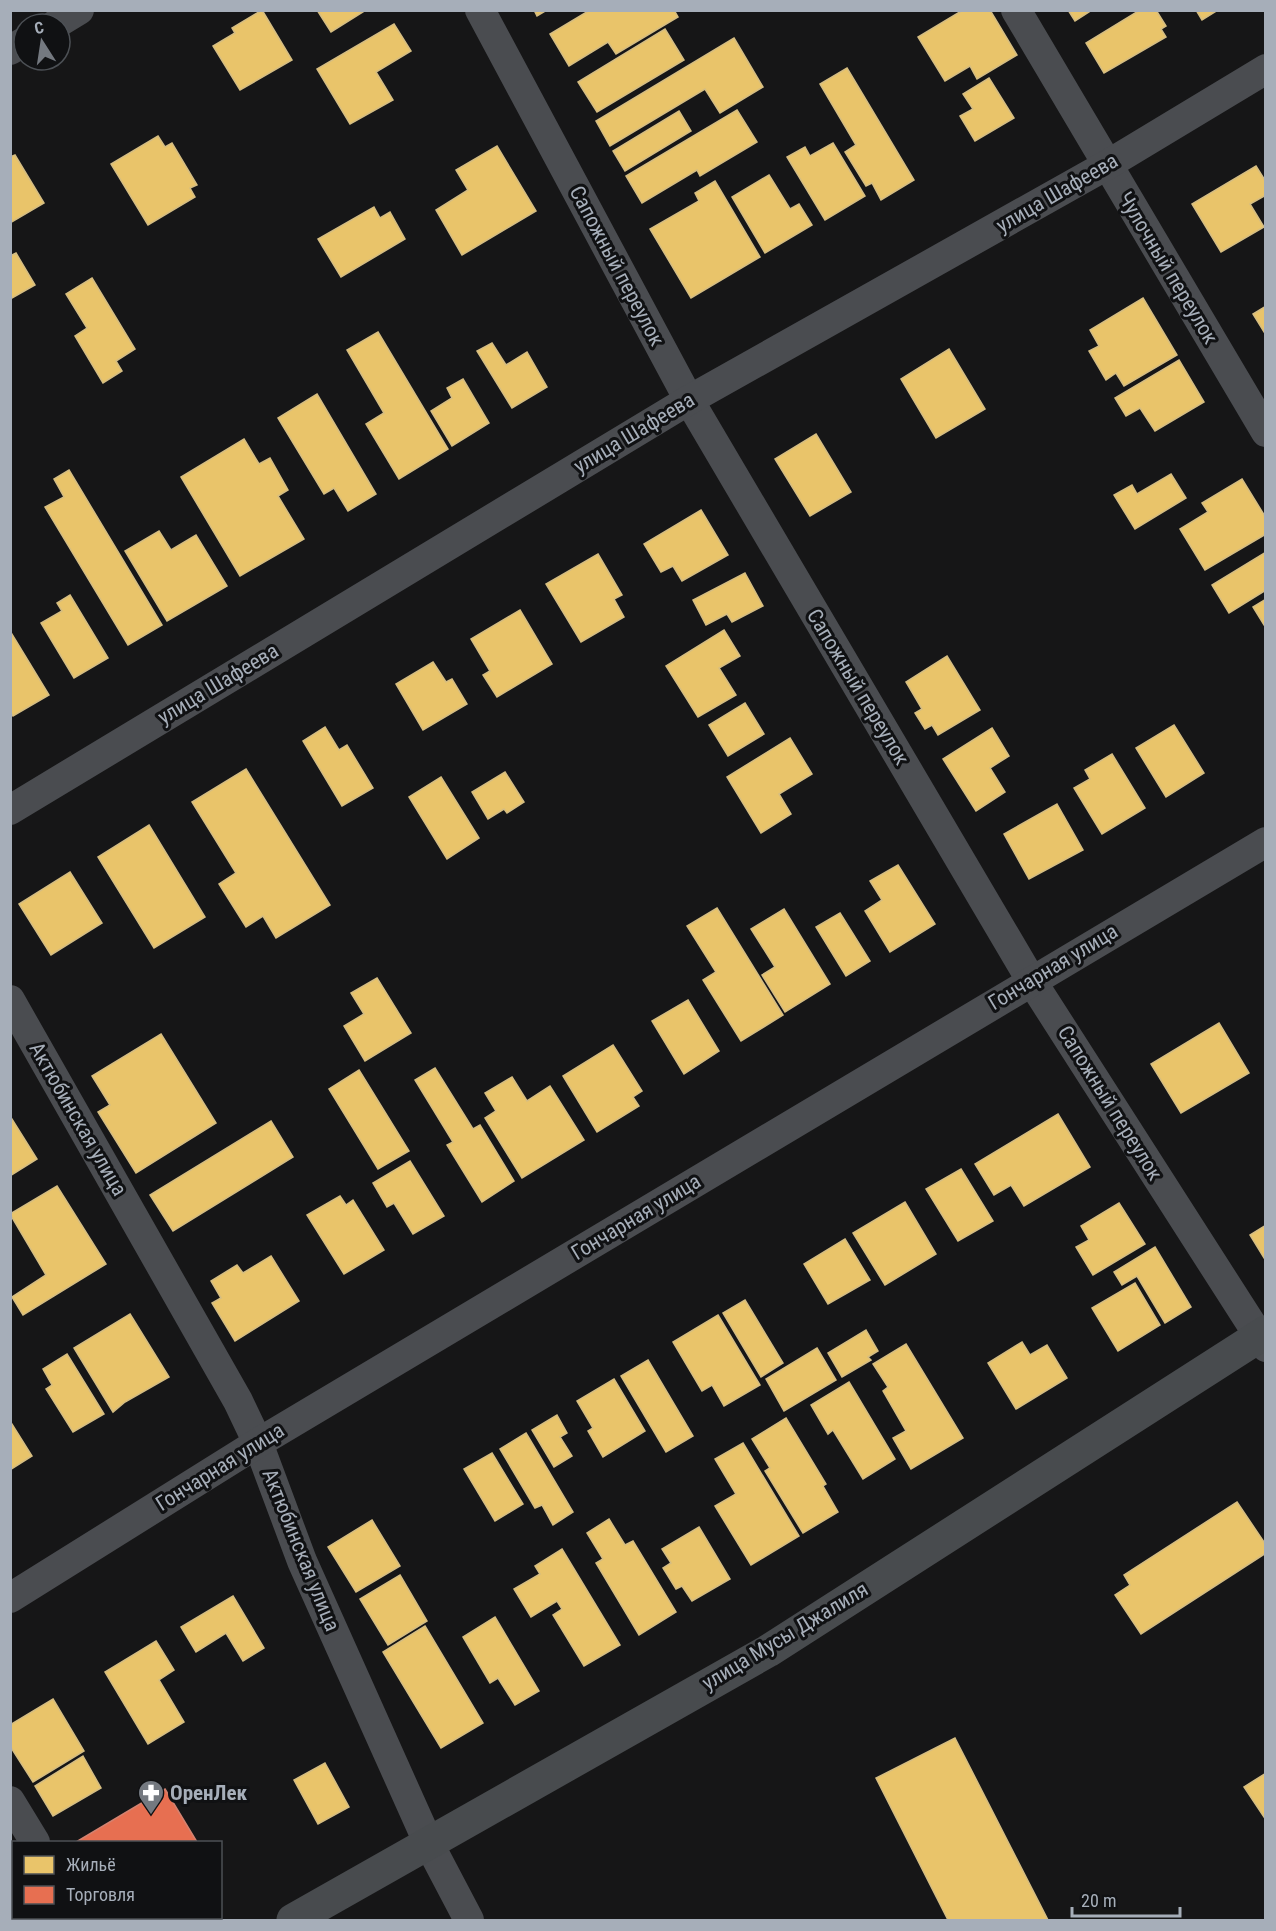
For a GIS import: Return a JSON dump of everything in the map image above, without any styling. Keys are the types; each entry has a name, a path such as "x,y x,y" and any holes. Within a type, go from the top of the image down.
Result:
{"street":[{"name":"Сапожный переулок","path":"480,10 688,400 1031,980 1263,1338"},
{"name":"Чулочный переулок","path":"1016,10 1266,432"},
{"name":"улица Шафеева","path":"10,810 688,400 1107,165 1266,69"},
{"name":"Гончарная улица","path":"10,1598 258,1443 1031,980 1266,842"},
{"name":"Актюбинская улица","path":"10,1000 238,1401 258,1443 302,1561 428,1842 469,1920"},
{"name":"улица Мусы Джалиля","path":"293,1920 768,1651 1263,1338"},
{"path":"10,1801 34,1841"}],"building: Жильё":[{"path":"262,10 292,60 240,90 213,46 235,33 232,28"},
{"path":"317,10 366,10 331,32"},
{"path":"534,10 547,10 537,16"},
{"path":"590,10 674,10 678,17 616,54 608,42 569,66 550,34"},
{"path":"963,10 990,10 1017,55 977,79 970,66 945,81 918,37"},
{"path":"1068,10 1092,10 1075,21"},
{"path":"1140,10 1156,10 1166,26 1161,29 1166,37 1104,73 1086,43"},
{"path":"1196,10 1218,10 1202,20"},
{"path":"394,24 411,51 376,72 393,100 350,124 317,69"},
{"path":"665,29 684,60 597,112 578,82"},
{"path":"734,38 763,87 720,113 705,89 610,146 596,121"},
{"path":"847,68 914,180 881,200 872,183 866,186 845,152 856,145 820,84"},
{"path":"989,78 1014,118 975,141 960,116 973,109 963,94"},
{"path":"737,110 757,142 700,176 697,170 642,203 626,176"},
{"path":"679,111 691,131 625,171 613,151"},
{"path":"158,136 165,147 172,143 197,185 190,188 195,197 148,225 111,164"},
{"path":"833,143 865,196 825,220 787,157 805,147 810,156"},
{"path":"497,146 536,211 462,255 436,210 468,190 456,170"},
{"path":"15,155 44,203 10,223 10,157"},
{"path":"1256,166 1266,182 1266,195 1250,204 1264,227 1221,252 1192,204"},
{"path":"769,175 790,209 799,204 812,225 765,253 732,197"},
{"path":"715,181 760,257 691,298 650,229 699,201 695,193"},
{"path":"374,207 380,218 390,212 405,239 341,277 318,239"},
{"path":"16,253 35,285 12,298 10,295 10,256"},
{"path":"92,278 135,349 116,361 122,371 103,383 75,336 87,328 66,294"},
{"path":"1143,298 1177,355 1124,386 1116,373 1106,380 1089,351 1099,346 1090,330"},
{"path":"1266,306 1266,335 1253,314"},
{"path":"378,332 448,449 399,479 366,424 384,413 347,350"},
{"path":"492,343 506,365 527,352 547,387 512,408 477,351"},
{"path":"949,349 985,409 936,438 901,379"},
{"path":"1179,360 1204,402 1155,431 1140,408 1126,416 1115,398"},
{"path":"463,379 489,423 452,446 431,411 452,398 447,388"},
{"path":"317,394 376,494 348,511 334,488 324,494 278,418"},
{"path":"816,434 851,492 810,516 775,459"},
{"path":"244,439 259,464 270,458 288,490 278,496 304,539 240,576 181,477"},
{"path":"69,470 162,625 128,645 45,507 64,497 54,479"},
{"path":"1171,474 1186,498 1135,529 1114,495 1132,485 1137,494"},
{"path":"1242,479 1266,518 1266,534 1205,570 1180,529 1208,512 1202,503"},
{"path":"701,510 728,555 682,581 673,566 661,572 644,544"},
{"path":"159,531 171,550 196,535 227,586 167,621 125,551"},
{"path":"1266,552 1266,590 1229,613 1212,585"},
{"path":"598,554 622,595 614,599 624,617 581,642 546,584"},
{"path":"745,573 763,606 732,622 727,614 706,625 693,600"},
{"path":"70,595 108,658 74,678 41,623 62,611 57,603"},
{"path":"1266,599 1266,628 1253,607"},
{"path":"520,610 552,664 497,697 483,675 490,671 471,639"},
{"path":"724,630 740,656 719,668 736,695 698,717 666,666"},
{"path":"10,631 49,695 13,716 10,711"},
{"path":"947,656 980,710 938,735 932,725 925,729 915,713 922,709 906,682"},
{"path":"433,662 446,682 452,679 467,704 423,730 396,684"},
{"path":"745,703 764,734 728,756 709,725"},
{"path":"1174,725 1204,773 1166,797 1136,748"},
{"path":"325,727 339,750 347,745 373,788 342,806 303,741"},
{"path":"992,728 1009,756 990,768 1005,792 976,811 943,759"},
{"path":"790,738 812,774 779,794 791,814 761,833 727,777"},
{"path":"1112,754 1145,808 1102,834 1074,788 1090,779 1085,770"},
{"path":"246,769 330,905 276,938 263,916 246,927 219,884 236,873 192,802"},
{"path":"505,772 524,802 507,813 504,809 488,819 472,792"},
{"path":"441,777 479,838 447,859 409,797"},
{"path":"1057,804 1083,850 1029,879 1004,834"},
{"path":"149,825 205,917 154,948 98,857"},
{"path":"898,865 935,924 890,952 865,911 882,900 870,881"},
{"path":"70,872 102,923 51,955 19,904"},
{"path":"717,908 783,1015 741,1041 703,980 716,972 687,926"},
{"path":"784,909 830,984 785,1012 762,975 775,967 751,929"},
{"path":"840,913 870,961 846,976 816,927"},
{"path":"377,978 411,1033 365,1061 344,1026 364,1014 351,993"},
{"path":"688,1000 719,1051 684,1074 652,1021"},
{"path":"1219,1023 1249,1073 1181,1113 1151,1064"},
{"path":"161,1034 216,1123 136,1173 98,1112 110,1105 92,1076"},
{"path":"613,1045 642,1091 633,1097 639,1106 597,1132 563,1076"},
{"path":"435,1068 473,1129 480,1125 514,1181 482,1202 447,1145 453,1142 415,1080"},
{"path":"359,1070 409,1151 378,1169 329,1089"},
{"path":"512,1077 527,1101 550,1086 584,1140 522,1178 485,1118 496,1111 485,1093"},
{"path":"1058,1114 1090,1167 1024,1206 1011,1185 994,1195 975,1164"},
{"path":"10,1116 37,1159 10,1176"},
{"path":"271,1121 293,1157 173,1231 150,1195"},
{"path":"410,1161 444,1216 413,1234 394,1203 387,1207 373,1183"},
{"path":"961,1169 993,1221 958,1241 926,1189"},
{"path":"57,1186 106,1264 23,1315 12,1297 46,1275 10,1214"},
{"path":"340,1196 346,1205 353,1200 384,1250 344,1274 307,1215"},
{"path":"905,1202 936,1254 885,1285 853,1233"},
{"path":"1119,1203 1145,1244 1093,1275 1076,1247 1089,1240 1081,1226"},
{"path":"1266,1225 1266,1261 1250,1235"},
{"path":"845,1239 870,1280 828,1304 804,1264"},
{"path":"1155,1247 1191,1307 1165,1323 1137,1276 1122,1285 1114,1272"},
{"path":"271,1256 299,1301 235,1341 212,1303 221,1298 211,1281 237,1265 243,1273"},
{"path":"1135,1283 1160,1325 1118,1351 1092,1308"},
{"path":"745,1300 783,1363 761,1377 723,1313"},
{"path":"130,1314 169,1377 125,1402 113,1412 74,1348"},
{"path":"718,1315 760,1385 724,1406 712,1385 702,1391 673,1342"},
{"path":"866,1330 878,1351 868,1357 871,1360 842,1377 828,1353"},
{"path":"1022,1342 1030,1355 1047,1345 1067,1378 1016,1409 988,1363"},
{"path":"906,1344 963,1438 911,1469 893,1438 906,1431 883,1391 888,1387 873,1364"},
{"path":"817,1348 836,1380 784,1411 766,1379"},
{"path":"67,1354 104,1414 73,1432 46,1389 52,1385 43,1369"},
{"path":"648,1360 693,1436 666,1452 621,1376"},
{"path":"614,1379 645,1431 603,1457 588,1431 593,1428 577,1401"},
{"path":"849,1382 895,1459 863,1479 833,1430 828,1434 811,1405"},
{"path":"557,1415 567,1433 560,1437 572,1456 554,1467 532,1430"},
{"path":"786,1418 826,1484 823,1486 838,1512 803,1533 765,1471 770,1468 752,1439"},
{"path":"10,1421 32,1456 10,1470"},
{"path":"526,1433 573,1512 553,1525 542,1505 535,1508 500,1449"},
{"path":"743,1443 799,1536 751,1565 715,1506 736,1494 715,1459"},
{"path":"492,1453 523,1504 495,1521 464,1469"},
{"path":"1237,1502 1266,1545 1266,1553 1141,1634 1115,1595 1130,1585 1124,1575"},
{"path":"609,1519 625,1545 633,1541 676,1612 639,1635 596,1563 603,1559 587,1533"},
{"path":"372,1520 400,1566 356,1592 328,1547"},
{"path":"699,1527 730,1579 692,1601 682,1586 676,1589 663,1568 671,1563 662,1549"},
{"path":"562,1549 620,1645 584,1666 553,1615 562,1609 557,1601 531,1617 514,1589 540,1574 535,1566"},
{"path":"400,1575 427,1621 388,1645 360,1599"},
{"path":"233,1596 264,1648 243,1661 226,1633 196,1652 181,1627"},
{"path":"495,1617 539,1691 515,1705 498,1678 490,1683 463,1637"},
{"path":"425,1626 483,1723 441,1748 383,1652"},
{"path":"156,1641 174,1670 159,1680 184,1722 148,1744 105,1672"},
{"path":"53,1699 84,1751 33,1782 10,1746 10,1725"},
{"path":"955,1738 1048,1920 948,1920 876,1778"},
{"path":"83,1756 101,1788 53,1816 35,1786"},
{"path":"325,1763 349,1807 318,1824 294,1780"},
{"path":"1266,1773 1266,1820 1244,1787"}],"building: Торговля":[{"name":"ОренЛек","path":"165,1789 196,1841 78,1841"},
{"path":"116,1919 158,1919 156,1920"}],"place":[{"name":"ОренЛек","path":"151,1816"}]}
